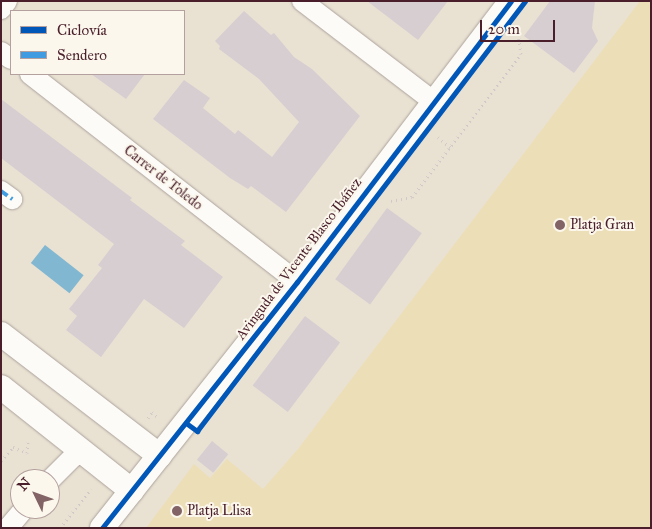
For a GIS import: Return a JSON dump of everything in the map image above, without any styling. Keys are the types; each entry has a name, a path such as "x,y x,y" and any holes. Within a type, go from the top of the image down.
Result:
{"street":[{"path":"1,9 7,1"},
{"path":"302,1 433,102"},
{"name":"Avinguda de Vicente Blasco Ibáñez","path":"102,528 297,282 511,1"},
{"name":"Carrer de Toledo","path":"31,75 297,282"},
{"path":"1,334 160,456"},
{"path":"1,387 132,491"},
{"path":"60,470 74,456 86,453"}],"path":[{"path":"385,202 412,197 521,54 517,30"},
{"path":"1,461 13,447 26,453 29,443 24,438"}],"sand":[{"name":"Platja Gran","path":"640,1 651,1 651,528 146,528 194,464 210,478 227,459 263,489 298,449"}],"water":[{"path":"45,245 84,275 69,293 31,263"}],"building":[{"path":"367,1 448,1 418,40"},
{"path":"550,1 595,1 592,28 598,41 574,73 524,36"},
{"path":"244,11 271,35 274,33 294,57 312,69 360,116 286,212 251,186 248,189 230,178 153,119 184,80 210,98 203,108 235,134 238,130 272,157 299,122 259,79 219,49 220,46 215,41"},
{"path":"92,75 144,75 126,99"},
{"path":"1,99 132,198 130,200 185,241 181,245 223,277 184,328 144,299 101,357 66,330 77,316 69,309 102,268 98,265 114,244 1,158"},
{"path":"387,208 422,233 370,304 335,279"},
{"path":"305,316 340,342 288,412 253,385"},
{"path":"212,441 228,454 213,473 197,460"}],"marked path":[{"path":"1,191 12,199"}],"cycle path":[{"path":"102,528 297,282 511,1"},
{"path":"186,423 197,431 525,1"}],"place":[{"name":"Platja Gran","path":"560,225"},
{"name":"Platja Llisa","path":"177,511"}]}
